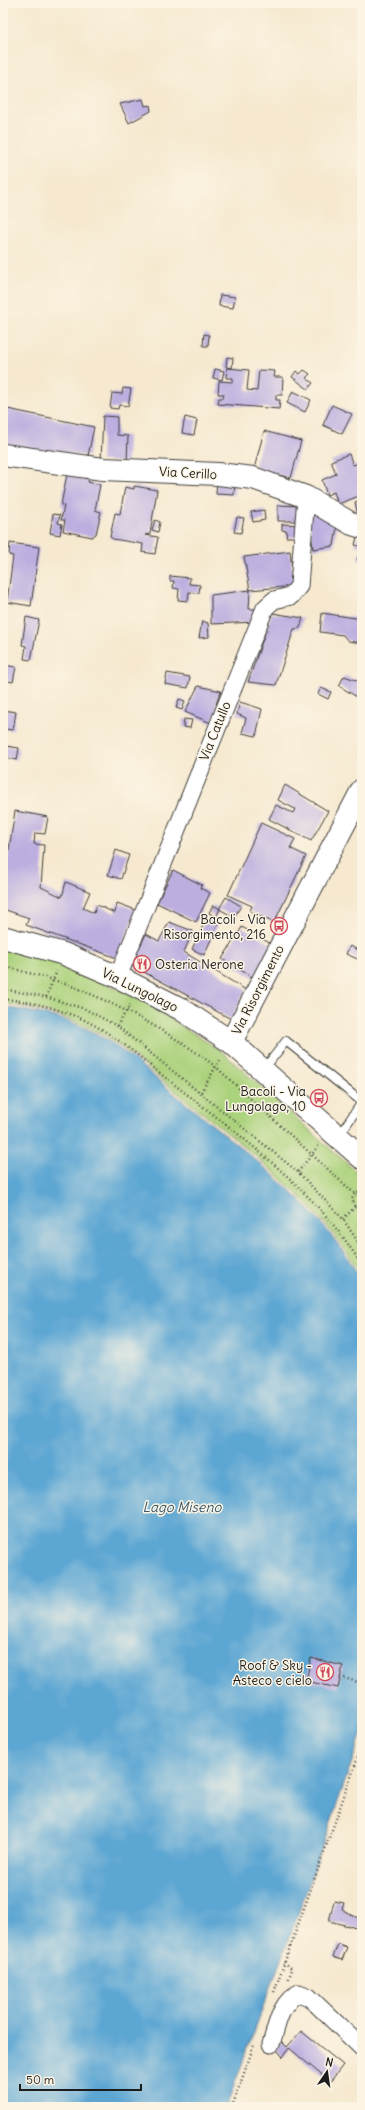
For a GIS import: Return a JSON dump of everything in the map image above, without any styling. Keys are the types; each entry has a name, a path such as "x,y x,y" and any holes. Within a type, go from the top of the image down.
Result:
{"main road":[{"name":"Via Cerillo","path":"3,455 103,469 218,474 253,478 306,497 352,524 362,527"},
{"name":"Via Risorgimento","path":"231,1042 362,790"},
{"name":"Via Lungolago","path":"3,937 64,954 118,977 181,1009 231,1042 264,1069 342,1136 362,1158"}],"street":[{"name":"Via Catullo","path":"118,977 265,608 274,600 290,596 299,586 306,497"},
{"path":"263,2043 289,1998 299,1993 309,1997 362,2048"}],"lane":[{"path":"264,1069 286,1041 362,1102 342,1136"}],"path":[{"path":"46,997 59,965"},
{"path":"3,966 78,988 126,1011 197,1052 216,1067 355,1194"},
{"path":"3,990 46,997 85,1010 117,1026 201,1092 298,1172 343,1219 362,1248"},
{"path":"3,999 50,1007 82,1019 112,1035 291,1180 336,1228 362,1266"},
{"path":"117,1026 132,1002"},
{"path":"201,1092 231,1042"},
{"path":"298,1172 313,1155 342,1136"},
{"path":"362,1191 355,1194 352,1199 355,1207 362,1210"},
{"path":"343,1219 355,1207"},
{"path":"340,1677 362,1683"},
{"path":"271,1998 362,1746"},
{"path":"232,2107 263,2043"}],"green space":[{"path":"3,949 56,960 138,998 221,1051 362,1177 362,1276 344,1248 324,1223 303,1199 280,1177 126,1051 90,1028 69,1019 47,1012 3,1003"}],"water":[{"name":"Lago Miseno","path":"3,1007 45,1014 65,1020 98,1035 124,1052 259,1162 282,1183 325,1228 345,1253 362,1281 362,1733 311,1879 226,2107 3,2107"}],"building":[{"path":"143,99 145,106 150,105 151,111 129,123 120,104"},
{"path":"220,295 235,297 233,308 219,306"},
{"path":"204,334 209,335 208,346 203,346"},
{"path":"227,357 233,358 232,368 226,367"},
{"path":"227,368 249,370 247,390 257,391 259,370 275,371 274,377 283,377 282,395 276,395 276,400 280,400 279,409 218,404 219,398 223,398 224,394 218,394 219,381 233,382 233,378 226,378"},
{"path":"215,369 224,371 222,380 213,378"},
{"path":"304,370 310,374 306,378 313,383 308,389 292,377 296,371 300,374"},
{"path":"123,388 131,389 128,406 119,405 118,409 110,408 112,393 122,394"},
{"path":"293,391 311,400 305,412 287,403"},
{"path":"332,405 352,414 342,434 323,425"},
{"path":"3,408 94,427 88,456 3,447"},
{"path":"103,416 117,417 117,435 128,436 127,462 101,461"},
{"path":"185,417 197,420 194,435 182,433"},
{"path":"264,431 301,441 291,478 254,469"},
{"path":"349,454 353,465 362,462 362,479 358,481 362,495 338,504 334,492 327,495 322,480 336,474 331,461"},
{"path":"67,474 89,479 88,482 100,485 95,510 101,512 96,534 92,537 63,531 65,520 61,520 64,506 61,505"},
{"path":"217,480 235,481 234,495 216,494"},
{"path":"134,486 157,490 150,534 145,535 158,537 155,554 142,552 143,544 113,539 110,537 115,513 120,514 125,487 134,489"},
{"path":"362,500 362,521 359,520 355,502"},
{"path":"307,503 338,519 334,546 313,549"},
{"path":"278,505 300,506 300,521 278,521"},
{"path":"264,510 265,520 253,522 251,512"},
{"path":"53,514 60,515 58,523 62,524 60,535 50,533"},
{"path":"237,517 244,518 241,533 234,532"},
{"path":"155,520 160,522 158,532 152,530"},
{"path":"282,524 299,525 298,537 286,537 287,531 282,530"},
{"path":"357,537 362,539 362,547 355,545"},
{"path":"10,543 39,547 31,606 7,602 13,556 9,555"},
{"path":"362,547 362,561 357,560"},
{"path":"290,551 294,586 250,590 244,557"},
{"path":"170,576 190,578 189,584 200,585 199,593 189,592 188,601 178,600 179,589 173,588 174,581 170,581"},
{"path":"250,590 249,609 259,609 258,622 211,624 211,595"},
{"path":"272,613 303,618 300,628 294,629 276,685 248,682"},
{"path":"322,613 362,619 362,643 348,641 343,635 320,632"},
{"path":"26,617 39,620 31,660 24,659 26,646 22,645"},
{"path":"202,621 208,623 209,637 199,638"},
{"path":"3,665 16,667 13,682 3,680"},
{"path":"167,673 190,677 188,688 165,684"},
{"path":"344,676 362,682 362,700 339,686"},
{"path":"198,686 221,691 216,704 220,705 211,723 185,712"},
{"path":"321,688 331,692 328,699 318,694"},
{"path":"179,699 185,701 182,710 176,708"},
{"path":"240,702 262,709 256,736 242,733 246,718 237,714"},
{"path":"3,710 16,712 13,730 3,729"},
{"path":"184,719 192,720 190,728 183,727"},
{"path":"6,746 19,748 17,760 4,757"},
{"path":"285,785 328,811 311,841 269,819 276,805 293,813 295,809 278,800"},
{"path":"15,811 48,817 45,834 35,833 34,844 44,845 41,887 62,897 66,882 90,892 83,908 94,913 97,905 115,913 117,903 136,910 117,958 26,925 29,918 3,909 3,888"},
{"path":"261,823 295,839 290,848 306,856 274,923 250,911 252,906 228,895"},
{"path":"116,850 129,855 121,879 108,875"},
{"path":"173,870 202,885 200,888 210,893 196,922 157,903"},
{"path":"226,897 241,906 234,917 219,909"},
{"path":"213,905 220,909 216,917 209,913"},
{"path":"206,919 218,924 204,955 192,949"},
{"path":"169,922 193,931 184,952 246,990 231,1019 131,965 146,934 159,941"},
{"path":"242,927 273,945 254,978 222,959"},
{"path":"350,946 362,952 362,961 346,954"},
{"name":"Roof & Sky - Asteco e cielo","path":"311,1658 343,1666 338,1688 306,1681"},
{"path":"334,1901 344,1903 342,1910 362,1920 360,1929 329,1921"},
{"path":"338,1944 347,1947 342,1960 333,1957"},
{"path":"301,2031 343,2065 330,2082 289,2048 283,2057 276,2049 282,2042 287,2047"}],"place":[{"name":"Bacoli - Via Risorgimento, 216","path":"279,926"},
{"name":"Osteria Nerone","path":"142,964"},
{"name":"Bacoli - Via Lungolago, 10","path":"319,1098"},
{"name":"Roof & Sky - Asteco e cielo","path":"325,1672"}]}
